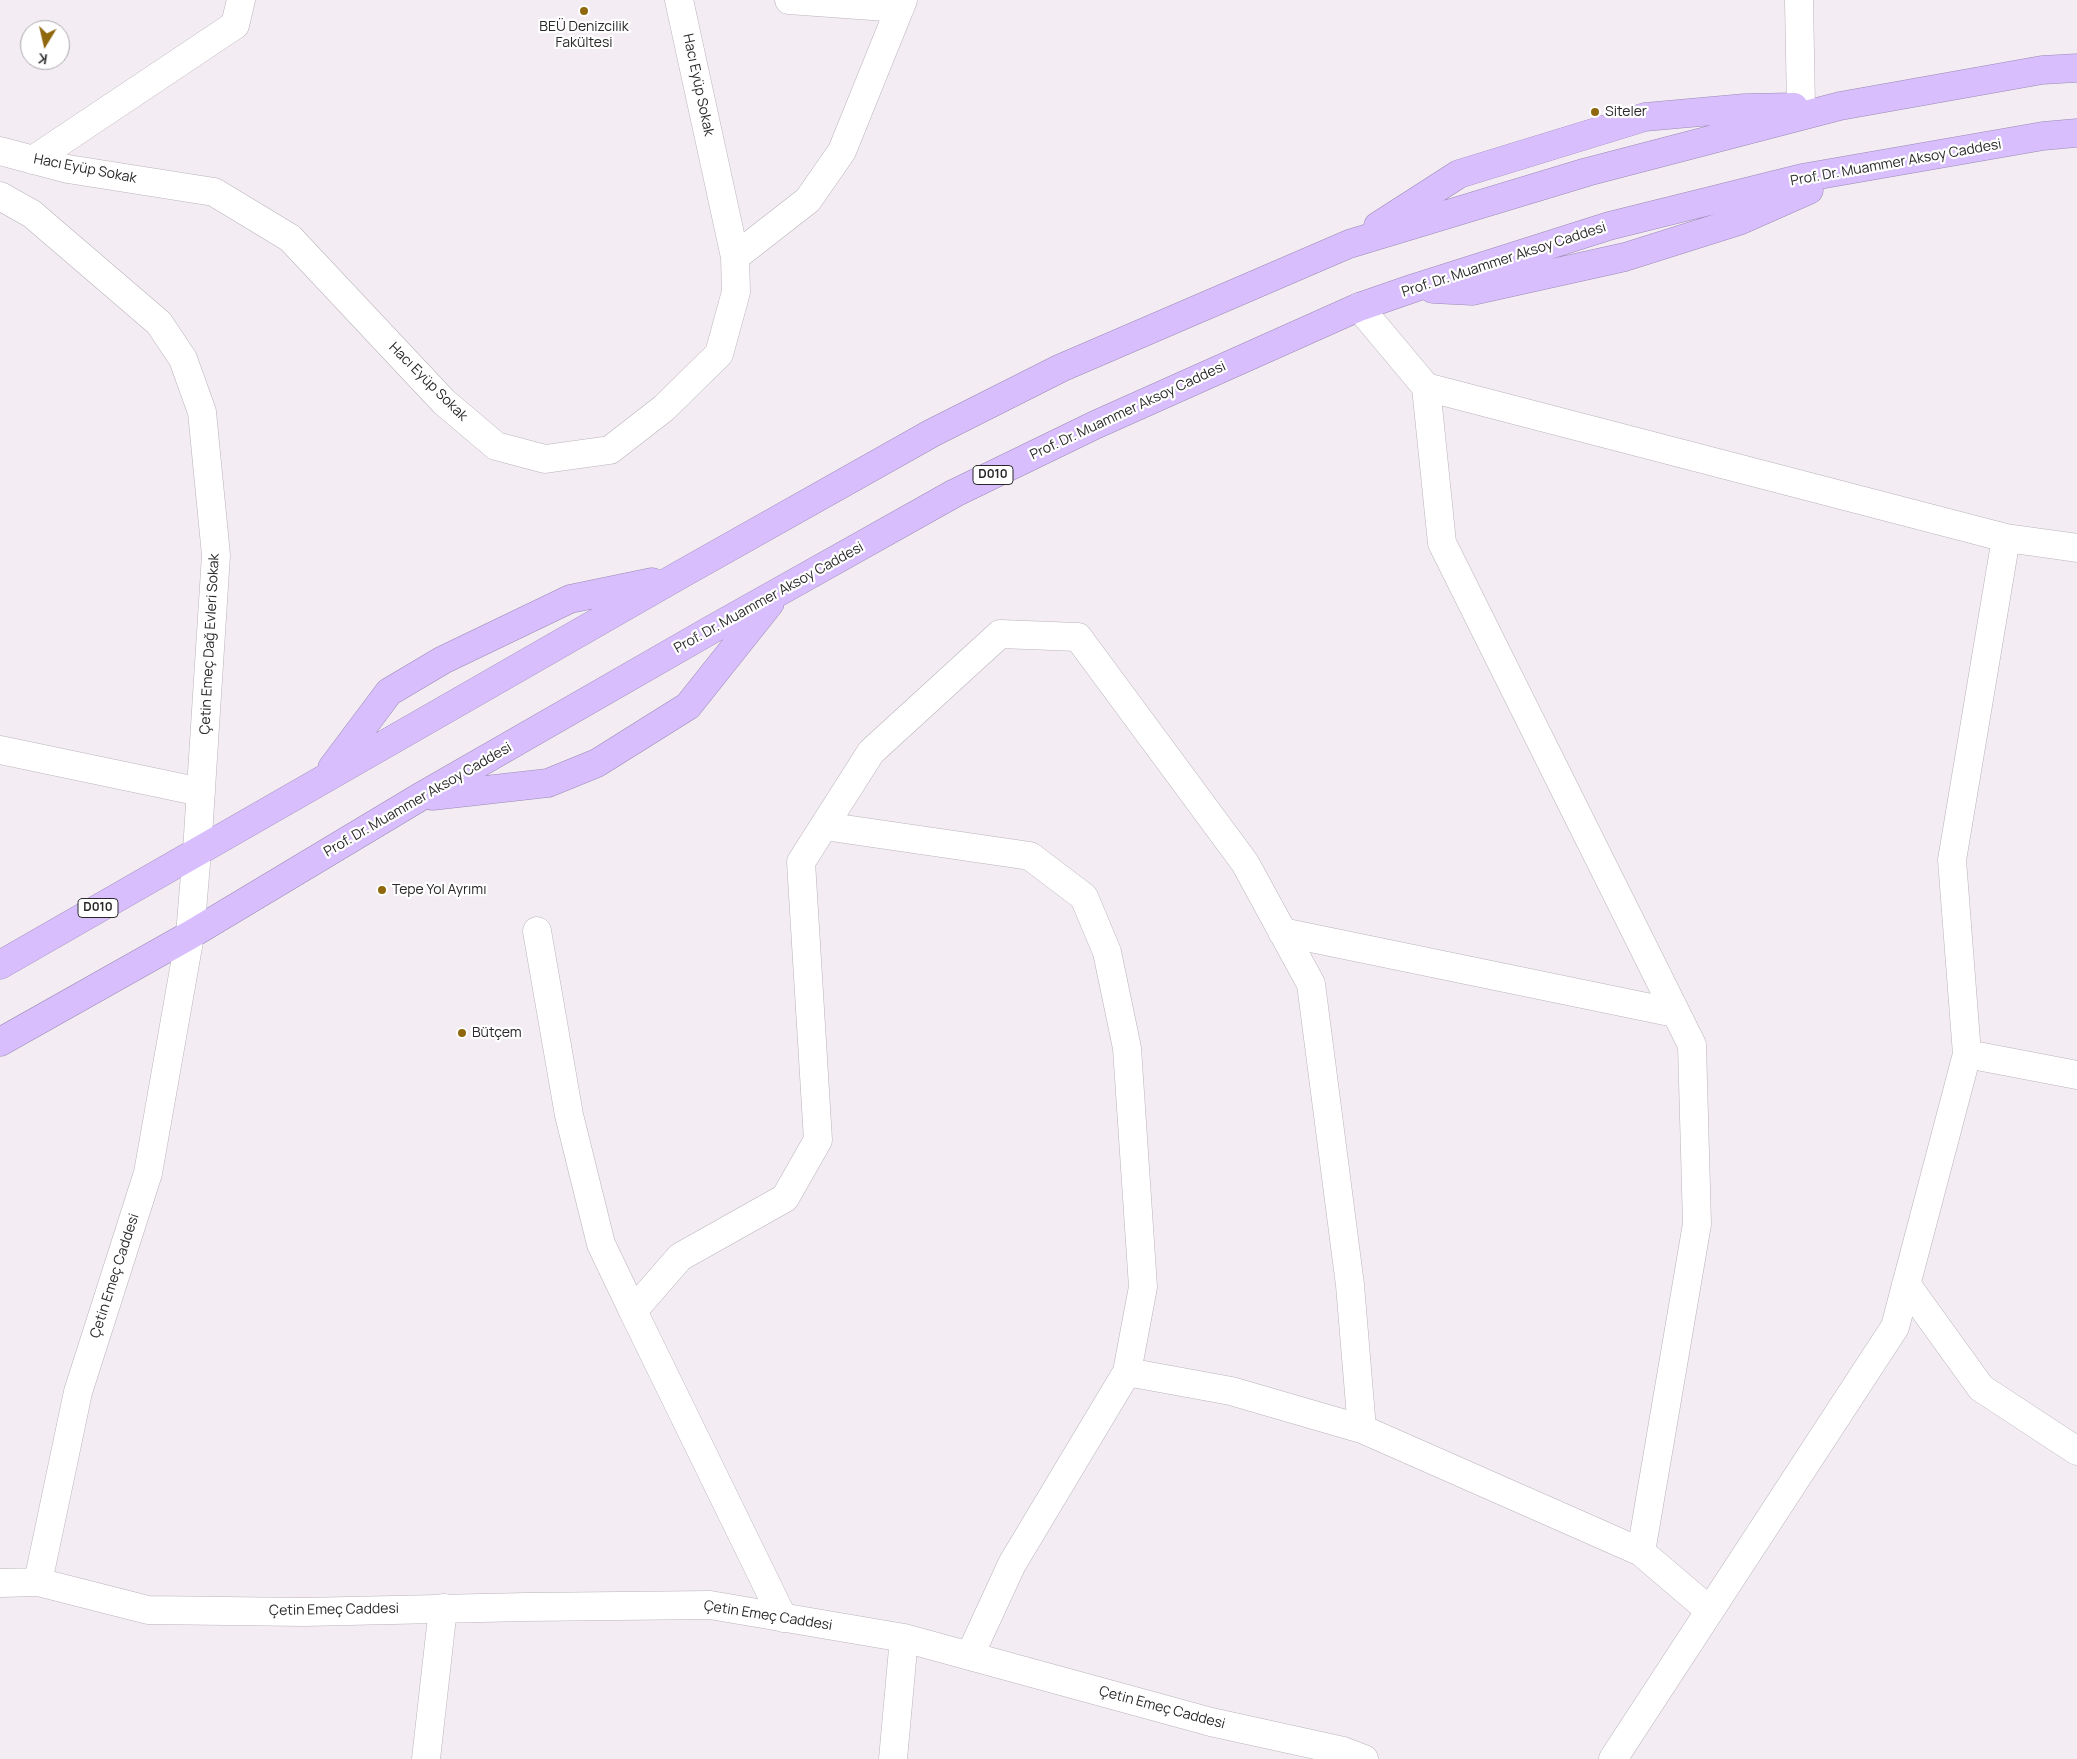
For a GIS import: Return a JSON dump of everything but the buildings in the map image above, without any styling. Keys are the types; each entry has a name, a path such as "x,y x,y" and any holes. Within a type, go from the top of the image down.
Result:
{"highway":[{"name":"D010","path":"0,965 678,576 932,433 1061,368 1349,244 1587,172 1840,106 2042,70 2077,68"},
{"path":"1349,244 1459,174 1646,117 1745,108 1840,106"},
{"name":"Prof. Dr. Muammer Aksoy Caddesi","path":"0,1042 190,935 420,797 955,493 1095,425 1359,307 1609,226 1802,178 2043,136 2077,133"},
{"path":"325,778 390,692 443,660 570,599 678,576"},
{"path":"420,797 548,783 597,763 688,706 779,592"}],"street":[{"path":"33,160 235,25 241,0"},
{"name":"Hacı Eyüp Sokak","path":"0,151 68,169 214,192 290,238 444,402 496,446 545,459 610,450 664,408 719,354 736,292 735,257 679,0"},
{"path":"735,257 808,200 842,151 901,4 789,0"},
{"path":"1799,0 1801,107"},
{"name":"Çetin Emeç Dağ Evleri Sokak","path":"0,196 32,214 159,323 183,359 202,412 216,555 197,851"},
{"path":"1359,307 1426,387 1442,543 1692,1045 1696,1224 1641,1552"},
{"path":"1426,387 2006,538 2077,548"},
{"path":"1613,1759 1895,1327 1967,1054 1952,860 2006,538"},
{"path":"633,1310 680,1257 785,1198 818,1140 801,862 871,752 1000,634 1078,637 1245,863 1311,984 1350,1285 1362,1429"},
{"path":"0,750 201,792"},
{"path":"824,826 1030,856 1084,897 1107,952 1126,1048 1143,1287 1127,1372 1012,1564 970,1655"},
{"name":"Çetin Emeç Caddesi","path":"197,851 190,935 148,1173 78,1392 38,1582 148,1610 304,1612 442,1608 710,1605 904,1638 1211,1722 1343,1751 1364,1759"},
{"path":"537,931 569,1115 601,1244 783,1618"},
{"path":"1282,932 1675,1013"},
{"path":"1967,1054 2077,1075"},
{"path":"1906,1284 1981,1388 2077,1451"},
{"path":"1127,1372 1231,1391 1362,1429 1641,1552 1709,1610"},
{"path":"0,1582 38,1582"},
{"path":"426,1759 442,1608"},
{"path":"894,1759 904,1638"}],"place":[{"name":"BEÜ Denizcilik Fakültesi","path":"584,11"},
{"name":"Siteler","path":"1595,112"},
{"name":"Tepe Yol Ayrımı","path":"382,890"},
{"name":"Bütçem","path":"462,1033"}]}
